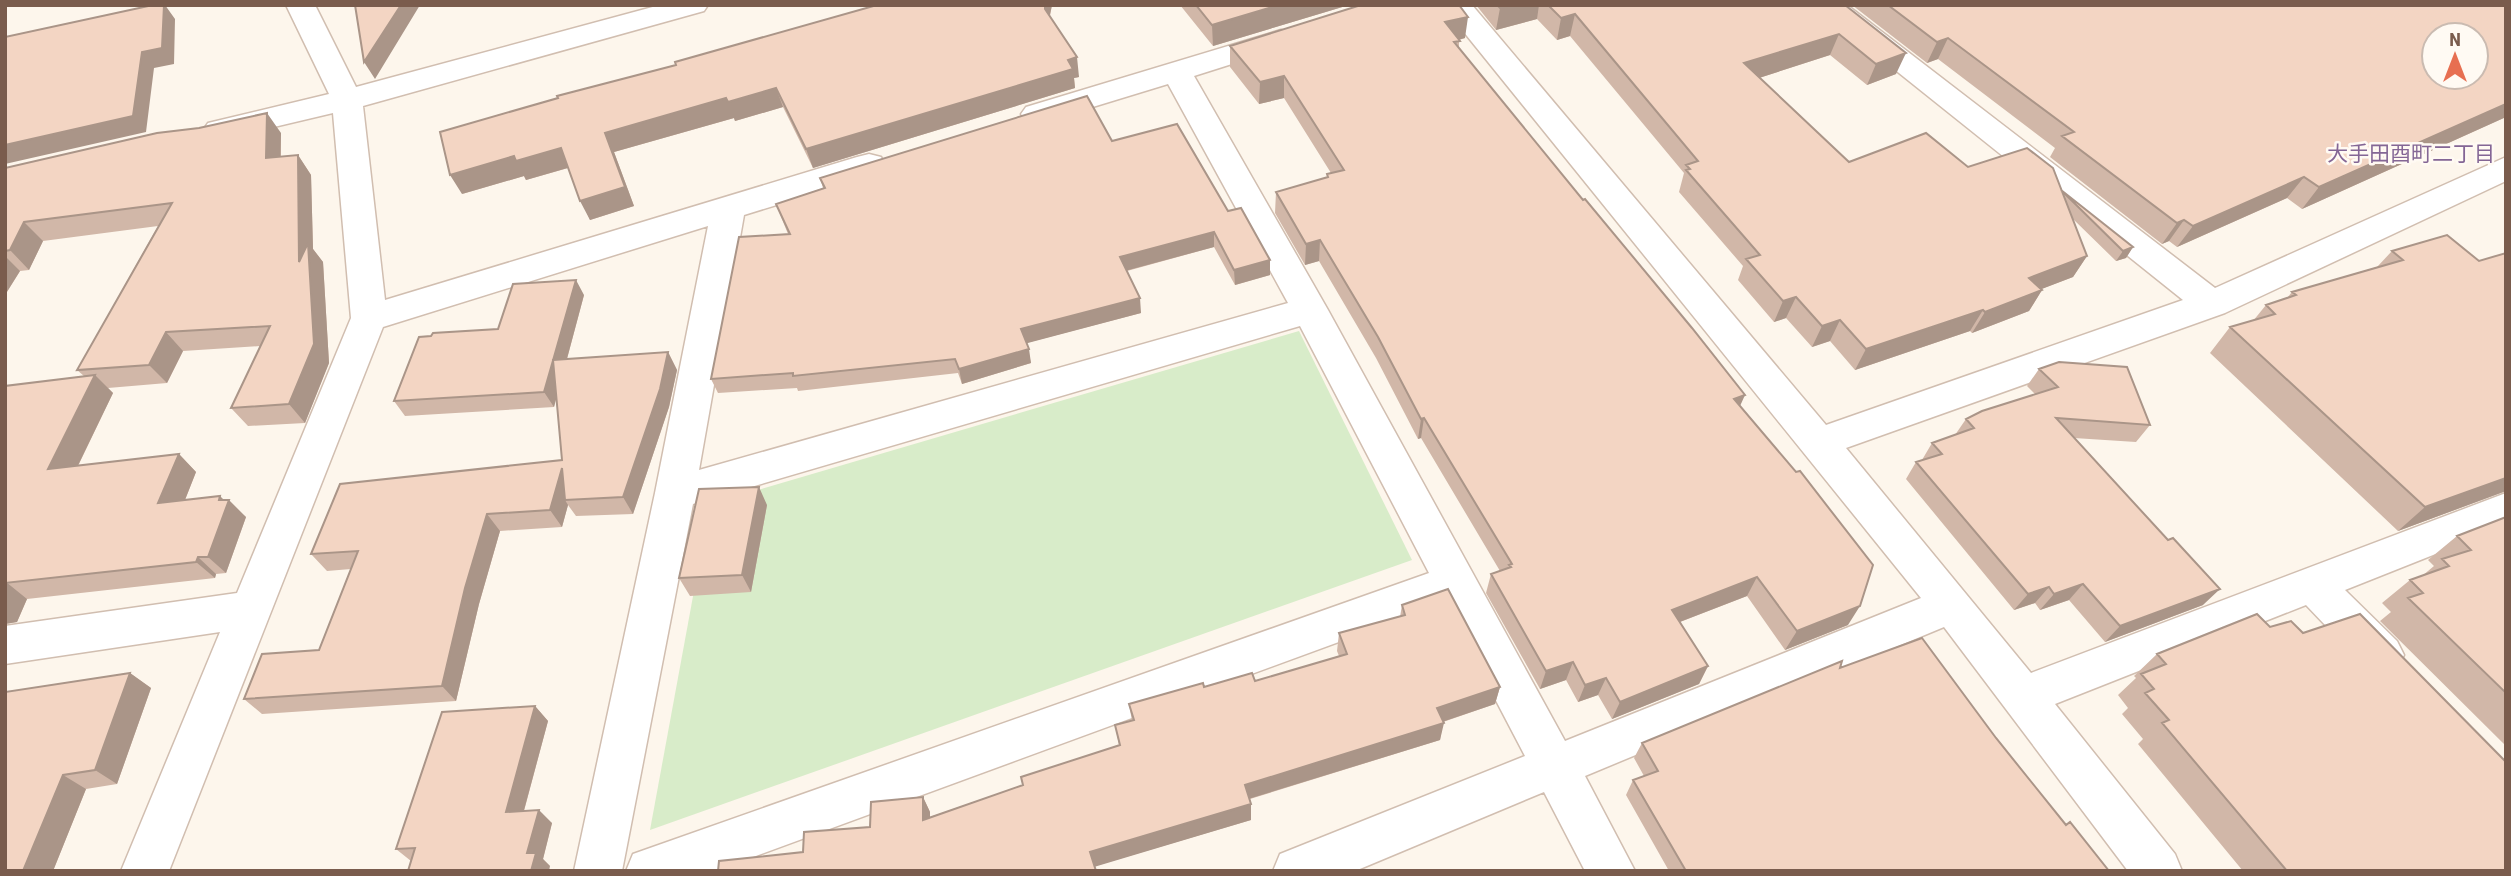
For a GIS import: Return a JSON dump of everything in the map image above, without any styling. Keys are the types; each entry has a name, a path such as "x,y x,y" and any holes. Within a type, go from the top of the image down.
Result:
{"street":[{"path":"145,871 369,318 347,100 300,5"},
{"path":"189,136 347,100 695,5"},
{"path":"1456,5 1820,442 2024,696 2158,871"},
{"path":"1828,5 2212,304"},
{"path":"1005,124 1315,29"},
{"path":"1176,71 1310,310 1611,871"},
{"path":"369,318 899,156"},
{"path":"1820,442 2212,304 2506,168"},
{"path":"598,871 675,493 728,209"},
{"path":"675,493 1310,310"},
{"path":"2024,696 2506,509"},
{"path":"650,871 1455,581"},
{"path":"2312,584 2409,683"},
{"path":"1297,871 1952,605"},
{"path":"5,645 253,609"}],"green space":[{"path":"1299,331 1412,560 650,830 710,504"}],"building":[{"path":"153,5 164,5 162,48 142,52 133,116 5,145 5,37"},
{"path":"355,5 401,5 364,62"},
{"path":"877,5 1045,5 1077,57 1068,60 1073,69 806,149 776,88 728,102 726,98 605,133 625,187 580,201 561,148 516,161 514,156 450,175 440,132"},
{"path":"1196,5 1279,5 1212,25"},
{"path":"1361,5 1459,5 1468,17 1445,22 1460,41 1454,42 1692,328 1745,395 1734,399 1796,472 1800,471 1873,565 1860,606 1797,631 1757,577 1672,610 1708,666 1620,702 1606,678 1585,685 1573,662 1546,671 1491,574 1511,567 1509,565 1512,564 1424,418 1421,419 1378,337 1320,240 1306,244 1276,192 1344,170 1284,76 1260,82 1230,46"},
{"path":"1548,5 1845,5 1906,53 1876,64 1839,34 1744,63 1849,162 1926,133 1968,167 2027,148 2053,168 2087,256 2029,278 2042,290 1985,312 1983,310 1866,349 1840,320 1822,326 1796,297 1783,301 1746,259 1760,255 1686,170 1690,169 1686,165 1698,161 1575,14 1561,18"},
{"path":"1888,5 2506,5 2506,104 2319,187 2304,177 2193,226 2184,220 2177,223 2062,136 2074,132 1948,38 1937,42"},
{"path":"1087,96 1112,141 1177,124 1228,211 1241,208 1270,260 1234,270 1214,232 1120,257 1140,298 1021,329 1029,349 959,369 955,359 793,376 793,373 711,379 739,237 790,234 776,204 825,188 820,178"},
{"path":"267,113 266,158 298,155 299,262 308,243 314,344 289,404 231,408 270,326 166,332 149,365 77,370 172,203 24,222 10,250 5,251 5,168 157,133 199,128"},
{"path":"2061,190 2133,247 2123,251"},
{"path":"2447,235 2479,261 2506,253 2506,478 2425,507 2230,327 2275,314 2266,305 2296,295 2292,292 2403,260 2392,251"},
{"path":"576,280 544,392 394,401 419,337 431,336 433,333 498,329 513,284"},
{"path":"668,352 660,389 623,497 565,500 562,468 550,510 487,514 465,588 442,686 244,699 262,654 319,650 358,551 311,554 340,484 562,460 553,360"},
{"path":"2059,362 2127,367 2150,425 2056,418 2168,540 2173,538 2220,589 2120,626 2083,584 2054,594 2049,587 2028,594 1916,462 1942,454 1932,443 1974,428 1966,419 1982,411 2058,387 2039,369"},
{"path":"95,375 48,469 179,454 158,503 220,496 219,500 229,500 208,557 198,557 196,562 5,583 5,386"},
{"path":"759,487 742,575 679,578 699,489"},
{"path":"2506,517 2506,693 2408,598 2423,593 2410,580 2449,566 2442,559 2471,550 2457,536"},
{"path":"1448,589 1500,687 1437,708 1444,723 1245,785 1251,804 1090,852 1096,871 718,871 719,861 803,852 804,832 870,827 871,802 923,797 923,820 1023,785 1021,777 1120,745 1115,725 1134,720 1129,704 1203,683 1204,687 1252,673 1255,681 1347,654 1339,633 1405,615 1402,605"},
{"path":"2257,614 2270,627 2291,621 2303,633 2360,614 2506,762 2506,871 2287,871 2162,723 2169,720 2145,693 2154,689 2141,674 2166,664 2157,654"},
{"path":"1922,638 1996,738 2066,825 2070,822 2109,871 1686,871 1633,780 1658,771 1642,743 1842,661 1840,668"},
{"path":"130,673 95,770 63,775 23,871 5,871 5,692"},
{"path":"535,706 506,812 539,810 527,853 536,853 531,871 408,871 415,848 396,849 442,712"}],"district":[{"name":"大手田酉町二丁目","path":"2411,154"}]}
